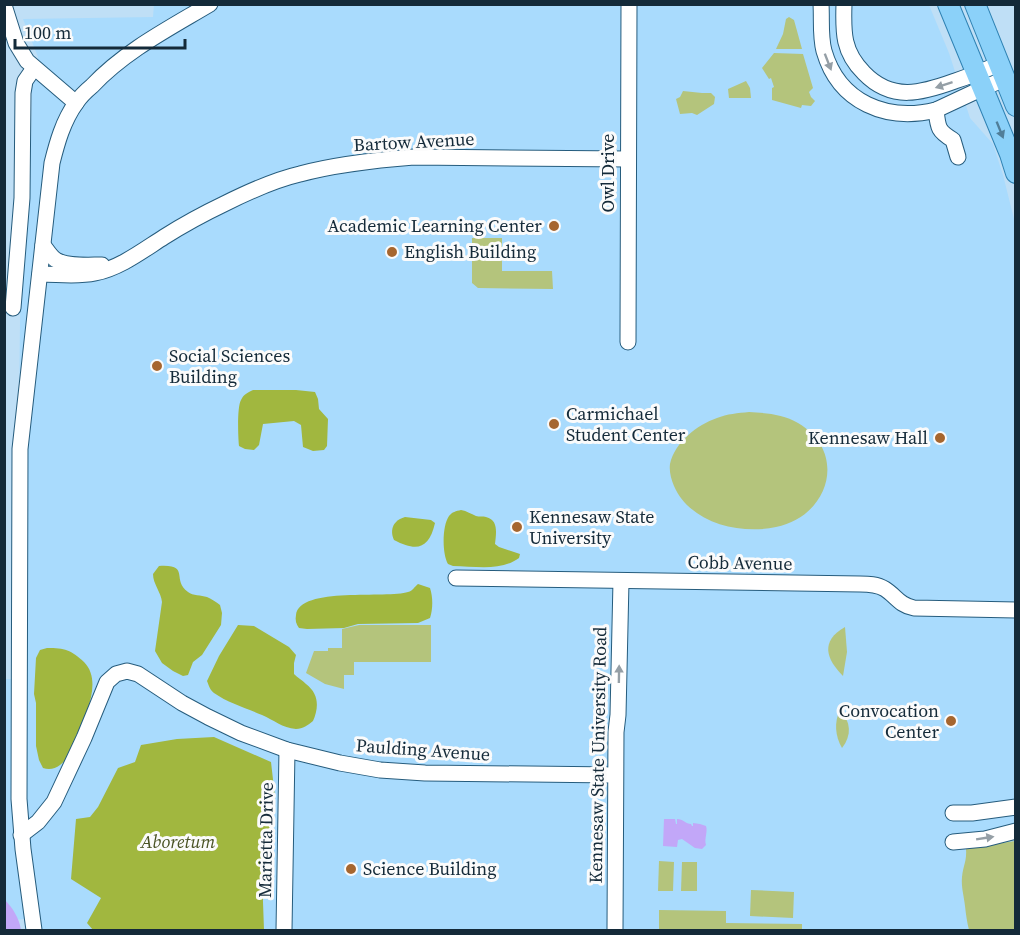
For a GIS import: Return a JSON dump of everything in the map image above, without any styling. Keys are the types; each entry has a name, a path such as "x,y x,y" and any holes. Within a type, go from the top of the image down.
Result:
{"main road":[{"path":"948,4 1016,173"},
{"path":"975,4 1016,106"}],"street":[{"path":"4,4 21,54 34,68 76,103"},
{"path":"34,930 21,835 18,776 20,449 52,164 63,128 76,103 102,75 123,57 210,4"},
{"name":"Owl Drive","path":"628,342 629,4"},
{"path":"821,4 824,51 833,73 844,87 874,108 903,114 918,114 936,110 980,81 1002,72"},
{"path":"844,4 844,30 848,50 857,66 868,78 881,86 899,93 925,91 980,81"},
{"path":"13,308 22,198 22,93 25,81 34,68"},
{"path":"936,110 938,128 953,140 958,157"},
{"name":"Bartow Avenue","path":"40,274 96,273 126,261 225,203 298,174 339,165 414,157 628,159"},
{"path":"43,245 56,260 65,263 117,265"},
{"name":"Cobb Avenue","path":"456,578 870,584 885,589 903,605 914,608 1016,610"},
{"name":"Kennesaw State University Road","path":"615,930 615,775 621,580"},
{"name":"Paulding Avenue","path":"21,835 38,822 54,802 84,738 105,685 111,677 127,671 138,674 167,694 241,733 287,750 339,763 394,771 432,773 615,775"},
{"name":"Marietta Drive","path":"284,930 287,750"},
{"path":"953,813 972,813 1016,807"},
{"path":"953,842 985,839 1016,831"}],"shaded area":[{"name":"Kennesaw State University","path":"154,4 929,5 949,53 970,118 993,144 1015,223 1015,930 26,930 24,919 5,921 5,679 16,679 21,234 30,185 32,93 30,88 38,57 23,19 153,17"},
{"path":"664,819 675,819 676,824 677,819 692,826 693,823 706,826 706,845 702,849 695,848 682,839 678,840 677,847 663,846"},
{"path":"4,899 15,913 21,930 5,930"}],"green space":[{"path":"789,17 794,20 802,49 776,49 783,34 786,19"},
{"path":"774,53 803,54 813,88 809,92 815,101 811,106 802,105 801,108 772,100 772,88 774,87 771,78 769,79 762,68"},
{"path":"746,81 750,88 751,98 729,98 728,89"},
{"path":"683,91 711,93 715,97 714,104 697,115 680,114 676,99"},
{"path":"472,238 502,238 502,271 552,271 553,289 478,288 472,283"},
{"path":"253,390 315,392 319,409 328,419 327,446 324,450 313,451 303,447 301,425 294,421 263,424 259,445 254,450 239,446 240,404 242,398"},
{"path":"749,412 780,416 798,423 814,435 823,450 827,466 826,482 820,497 795,521 762,529 732,527 718,523 692,509 681,499 674,486 670,464 677,449 688,435 717,418"},
{"path":"461,510 493,521 496,528 495,544 520,554 519,558 495,567 448,564 444,547 445,526 450,515"},
{"path":"405,517 431,520 435,523 429,538 421,546 409,546 394,540 392,532 394,526 398,520"},
{"path":"159,566 175,568 178,570 183,587 188,592 207,597 220,605 221,625 202,655 193,662 188,675 183,676 162,663 155,651 162,602 153,574"},
{"path":"418,584 430,588 432,611 430,618 418,623 358,624 344,628 307,629 299,628 296,623 296,615 301,606 312,600 346,595 398,594 412,590"},
{"path":"238,625 254,626 289,647 296,655 294,674 310,688 317,701 315,716 309,724 299,729 286,727 225,700 212,691 207,681"},
{"path":"359,625 431,625 431,662 354,662 354,675 344,675 344,689 325,684 306,673 314,651 342,648 342,629"},
{"path":"845,627 847,652 843,676 837,670 828,650 832,638"},
{"path":"59,648 71,652 84,662 92,678 89,706 69,754 60,765 50,769 43,768 36,746 34,694 36,658 40,650"},
{"path":"840,710 849,729 842,748 836,729"},
{"name":"Aboretum","path":"214,737 271,762 275,797 271,844 265,850 262,874 264,930 93,930 87,923 101,898 71,879 76,819 90,817 98,807 118,768 135,762 141,745 177,739"},
{"path":"1015,841 1015,930 969,930 962,884 966,848"},
{"path":"659,861 674,862 673,891 658,891"},
{"path":"682,862 697,862 697,891 681,891"},
{"path":"751,890 794,892 793,918 750,916"},
{"path":"659,910 726,911 726,923 802,924 802,930 659,930"}],"place":[{"name":"Academic Learning Center","path":"554,226"},
{"name":"English Building","path":"392,252"},
{"name":"Social Sciences Building","path":"157,366"},
{"name":"Carmichael Student Center","path":"554,424"},
{"name":"Kennesaw Hall","path":"940,438"},
{"name":"Kennesaw State University","path":"517,527"},
{"name":"Convocation Center","path":"951,721"},
{"name":"Science Building","path":"351,869"}]}
